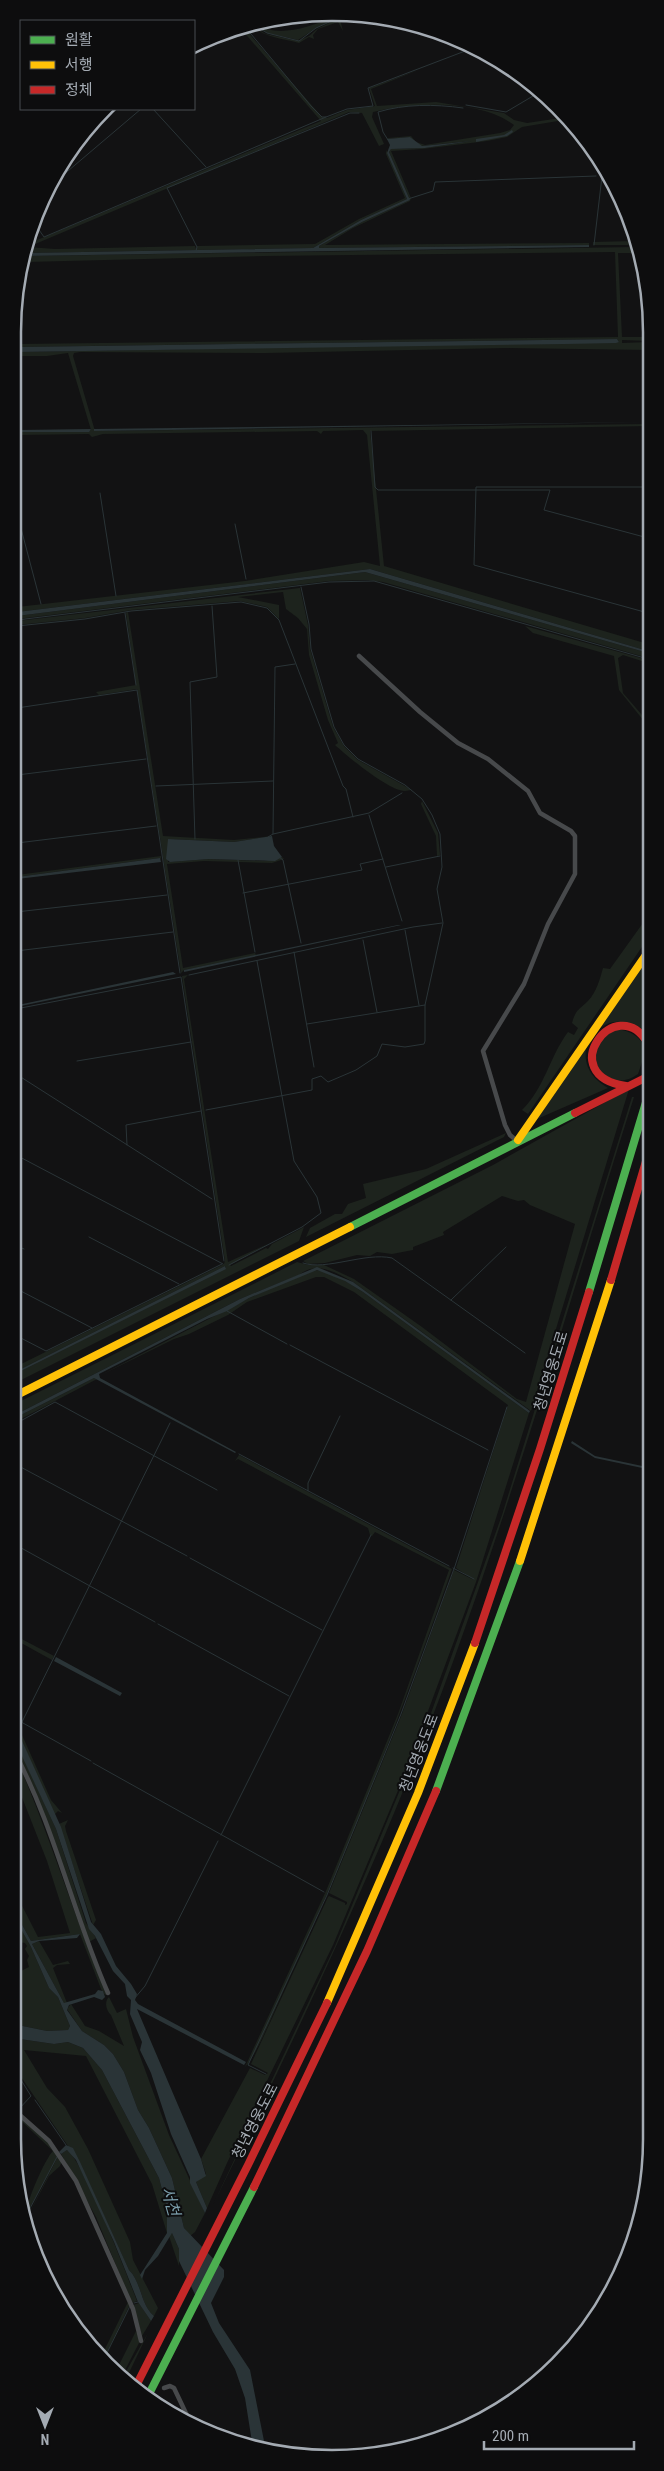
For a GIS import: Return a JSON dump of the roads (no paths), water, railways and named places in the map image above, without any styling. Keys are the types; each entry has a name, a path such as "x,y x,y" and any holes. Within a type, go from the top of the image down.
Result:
{"highway":[{"path":"518,1141 643,959"},
{"path":"628,1086 612,1084 599,1074 592,1057 593,1045 601,1033 617,1027 632,1028 643,1036"},
{"path":"21,1393 643,1078"},
{"name":"청년영웅도로","path":"138,2382 303,2056 387,1869 444,1728 493,1596 537,1463 643,1112"},
{"name":"청년영웅도로","path":"150,2391 347,1996 401,1875 458,1733 532,1526 643,1172"},
{"path":"635,1201 643,1187"}],"street":[{"path":"359,656 420,712 458,743 488,759 528,790 540,813 571,831 575,836 575,874 548,924 524,984 483,1051 505,1126 510,1135 518,1141"},
{"path":"21,1767 38,1804 79,1920 108,1993"},
{"path":"21,2117 49,2141 76,2181 133,2309 141,2341"},
{"path":"164,2388 170,2386 174,2388 186,2413"}],"water":[{"path":"512,130 513,132 507,136 476,142 476,139 504,135"},
{"path":"410,137 422,146 472,141 425,148 391,149 389,152 410,200 362,222 319,246 319,248 589,245 589,247 31,256 32,253 313,248 361,220 407,199 387,153 390,145 387,139"},
{"path":"617,339 619,342 21,352 21,347"},
{"path":"643,422 94,431 94,429"},
{"path":"91,429 89,432 21,432 21,430"},
{"path":"370,569 643,650 643,652 365,572 21,615 21,612"},
{"path":"272,836 274,846 282,857 275,861 209,859 170,862 166,859 168,839 234,842"},
{"path":"160,858 161,862 21,879 21,876"},
{"path":"401,925 184,972 184,970"},
{"path":"173,972 176,974 21,1006 21,1004"},
{"path":"225,1266 226,1269 21,1371 21,1369"},
{"path":"317,1267 353,1282 530,1411 529,1413 363,1292 345,1281 317,1270 249,1298 227,1311 207,1319 99,1374 100,1378 235,1453 94,1378 21,1415 21,1412 240,1299"},
{"path":"572,1441 595,1456 643,1466 643,1468 595,1458 571,1443"},
{"path":"56,1657 122,1693 120,1696 54,1661"},
{"path":"21,1738 61,1827 91,1922 101,1934 116,1966 137,1994 135,2000 138,2004 246,2062 244,2065 137,2009 201,2159 206,2176 196,2182 207,2208 205,2213 190,2183 190,2177 171,2134 151,2073 140,2050 142,2042 130,2014 131,2000 127,1996 125,1984 113,1971 95,1936 89,1929 56,1829 21,1754"},
{"name":"서천","path":"21,1923 31,1941 80,1934 77,1938 39,1941 32,1944 64,2003 95,1994 98,1990 103,1991 105,1997 102,2000 94,1997 69,2005 67,2010 82,2031 104,2045 113,2054 124,2072 138,2110 149,2128 172,2178 184,2228 224,2270 224,2277 211,2303 219,2323 250,2370 264,2442 251,2439 245,2398 235,2369 213,2332 179,2261 179,2249 172,2233 158,2256 145,2270 142,2279 140,2275 167,2233 167,2209 159,2178 102,2070 83,2048 68,2042 54,2044 21,2039 21,2026 47,2031 68,2030 70,2026 58,1997 49,1988 21,1929"},
{"path":"66,2145 73,2148 80,2162 146,2306 154,2316 151,2321 138,2302 114,2242 76,2160 67,2150 61,2154 59,2152"}],"waterway":[{"path":"261,30 267,33 299,41 316,28 332,21"},
{"path":"250,33 322,117 347,109 373,106 368,88 465,51"},
{"path":"466,105 506,112 534,95"},
{"path":"388,140 383,132 378,112 398,107 442,106 463,108"},
{"path":"65,173 140,110"},
{"path":"154,110 206,167"},
{"path":"196,251 197,247 167,188 350,113 359,113"},
{"path":"39,230 44,237 326,117"},
{"path":"408,199 433,191 435,182 596,176"},
{"path":"594,245 602,178"},
{"path":"371,431 375,487 378,490 550,490 544,510 643,537"},
{"path":"643,487 476,487 474,565 643,612"},
{"path":"100,493 116,596"},
{"path":"235,524 246,579"},
{"path":"21,528 41,604"},
{"path":"21,620 329,582 374,581 643,658"},
{"path":"206,1110 312,1090 312,1079 321,1076 328,1082 356,1070 377,1056 382,1044 405,1047 424,1044 425,1041 425,1005 443,923 437,889 442,867 440,834 432,815 422,799 405,785 358,759 344,745 334,727 311,649 309,624 301,587"},
{"path":"21,626 85,619 131,611 241,602 267,608 279,620 343,786 346,789 353,817"},
{"path":"195,839 190,682 217,677 212,606"},
{"path":"125,613 136,685"},
{"path":"273,834 275,667 295,664"},
{"path":"21,707 137,690 180,973"},
{"path":"21,775 146,759"},
{"path":"156,786 273,781"},
{"path":"268,837 273,834 369,813 402,793"},
{"path":"369,815 402,921"},
{"path":"21,843 156,826"},
{"path":"386,867 440,856"},
{"path":"279,857 283,860 301,943"},
{"path":"243,893 362,870 360,864 383,859"},
{"path":"238,860 255,952"},
{"path":"21,911 167,895"},
{"path":"189,975 413,927 442,923"},
{"path":"405,930 419,1005"},
{"path":"21,950 173,932"},
{"path":"363,940 377,1012"},
{"path":"294,952 314,1067"},
{"path":"229,1265 302,1227 321,1213 317,1197 294,1161 257,961"},
{"path":"21,1008 181,977 224,1261"},
{"path":"307,1024 425,1005"},
{"path":"77,1061 191,1042"},
{"path":"21,1077 212,1199"},
{"path":"127,1145 126,1125 201,1111"},
{"path":"21,1158 223,1264"},
{"path":"89,1237 179,1284"},
{"path":"451,1300 506,1247"},
{"path":"303,1263 323,1265 370,1257 392,1258 525,1353"},
{"path":"21,1338 46,1351 222,1264"},
{"path":"21,1291 92,1328"},
{"path":"227,1311 287,1344"},
{"path":"290,1345 488,1450"},
{"path":"21,1421 55,1402 217,1490"},
{"path":"266,2074 248,2065 327,1895 401,1714 455,1566 507,1407"},
{"path":"308,1491 308,1483 340,1416"},
{"path":"22,1722 170,1423"},
{"path":"239,1454 449,1566"},
{"path":"21,1467 187,1556"},
{"path":"221,1835 371,1535"},
{"path":"21,1548 155,1622"},
{"path":"190,1558 322,1630"},
{"path":"453,1568 474,1579"},
{"path":"158,1624 289,1696"},
{"path":"21,1722 91,1761"},
{"path":"93,1763 324,1892"},
{"path":"134,1999 145,1986 218,1841"},
{"path":"21,2080 31,2096 21,2107"},
{"path":"35,2100 66,2145"},
{"path":"29,2209 57,2157"},
{"path":"134,2303 138,2302"},
{"path":"107,2353 130,2306"}]}
